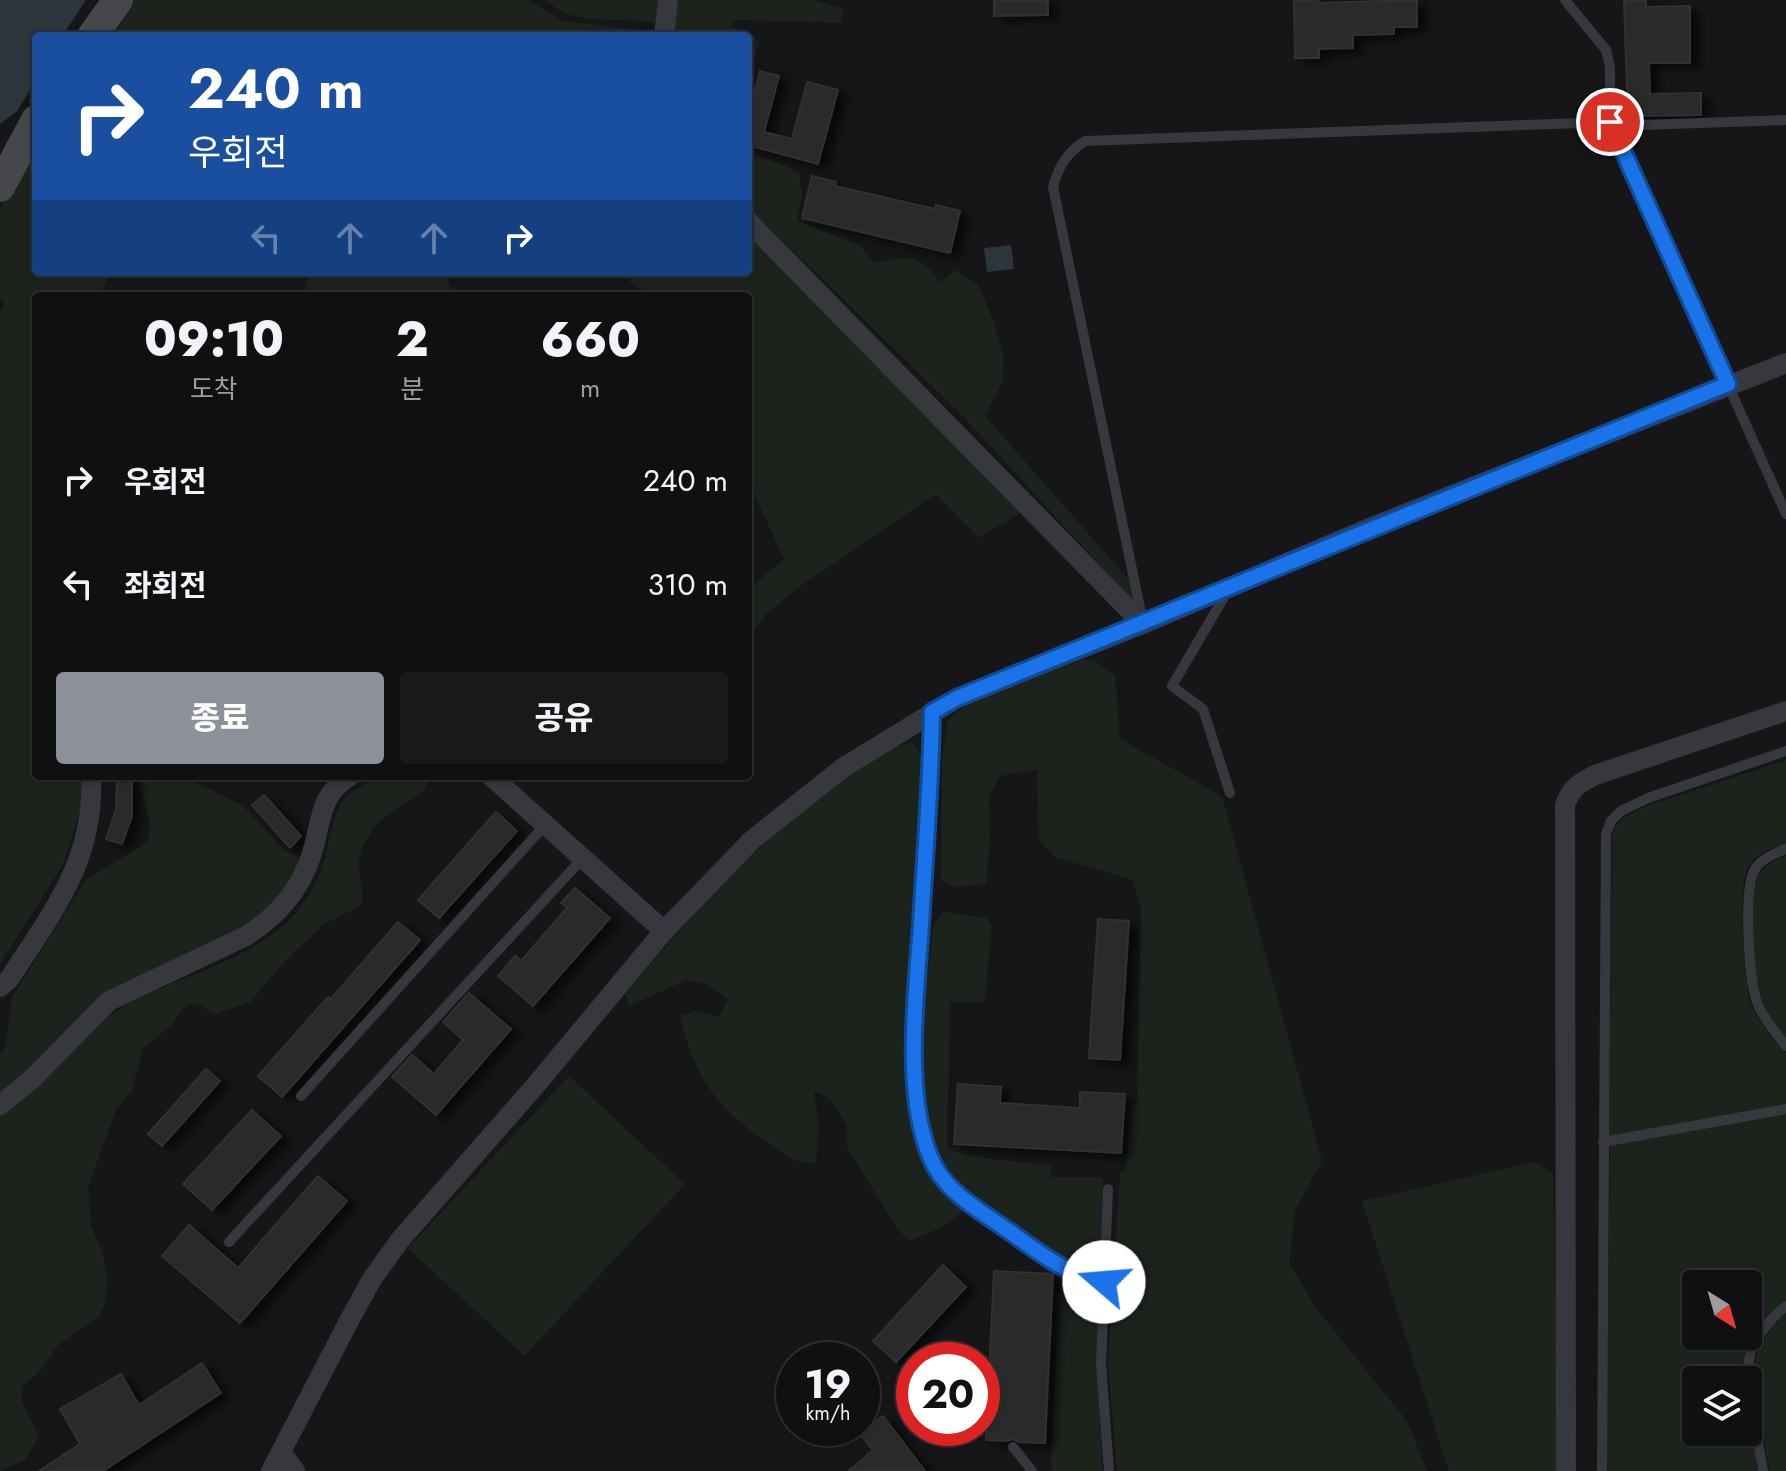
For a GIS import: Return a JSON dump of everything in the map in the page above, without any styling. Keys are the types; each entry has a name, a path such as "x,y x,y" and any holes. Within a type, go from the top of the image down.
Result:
{"street":[{"path":"95,32 118,0"},
{"path":"664,32 668,0"},
{"path":"0,187 32,127"},
{"path":"752,225 1143,624"},
{"path":"271,1471 365,1293 400,1240 535,1086 664,931 752,840 844,767 957,698 1786,363"},
{"path":"1566,1471 1565,805 1577,784 1595,775 1786,711"},
{"path":"0,987 10,978 47,920 81,858 93,806 91,780"},
{"path":"0,1105 31,1080 109,1001 264,925 283,906 303,877 312,854 322,808 346,780"},
{"path":"495,780 664,931"},
{"path":"281,1452 295,1471"}],"lane":[{"path":"1565,0 1606,50 1610,67 1610,122 1786,514"},
{"path":"1143,624 1053,187 1058,169 1070,151 1085,141 1106,140 1610,122 1642,125 1786,120"},
{"path":"1230,587 1172,686 1203,709 1230,793"},
{"path":"932,712 914,1037 917,1103 925,1142 936,1169 956,1193 1056,1264 1082,1278 1104,1282"},
{"path":"1602,1471 1606,834 1611,821 1621,811 1648,798 1786,751"},
{"path":"301,1096 545,825"},
{"path":"1786,849 1754,870 1749,908 1750,970 1756,999 1786,1046"},
{"path":"229,1242 582,859"},
{"path":"1603,1142 1786,1109"},
{"path":"1108,1189 1101,1364 1109,1471"},
{"path":"1763,1471 1748,1369 1751,1351 1762,1331 1786,1306"},
{"path":"1013,1447 1032,1471"}],"shaded area":[{"path":"0,0 86,0 65,32 32,32 32,87 17,111 0,124"},
{"path":"132,0 529,0 562,21 657,32 104,32"},
{"path":"544,0 660,0 659,23 578,17 564,13"},
{"path":"677,0 815,0 843,9 841,23 734,20 731,26 743,32 673,32"},
{"path":"752,37 760,41 752,62"},
{"path":"32,148 32,276 110,276 100,292 32,292 32,780 81,780 81,808 62,866 0,964 0,312 5,304 0,298 0,210"},
{"path":"752,154 784,165 799,175 802,194 797,221 860,245 874,263 912,259 926,266 941,283 954,270 978,284 994,322 1004,359 1002,383 985,416 1130,581 1133,601 962,415 752,211"},
{"path":"752,233 1025,510 979,538 936,494 795,590 767,613 752,634 752,586 784,559 752,489 752,292 645,292 622,276 752,276"},
{"path":"1011,245 1014,269 987,272 984,248"},
{"path":"308,276 447,276 451,292 305,292"},
{"path":"1085,659 1095,661 1115,675 1120,739 1222,796 1322,1161 1295,1210 1289,1262 1315,1307 1407,1421 1427,1471 1117,1471 1108,1365 1120,1173 1126,1171 1130,1103 1137,1104 1141,909 1133,880 1055,857 1039,841 1037,770 1000,776 989,797 990,838 986,884 955,887 941,881 942,757 948,720 971,701"},
{"path":"910,743 919,751 922,763 907,1035 911,1106 918,1145 932,1175 963,1211 943,1227 909,1241 896,1227 847,1147 847,1125 829,1098 814,1091 818,1122 816,1162 790,1158 720,1103 700,1073 680,1016 696,1011 719,1017 728,1000 707,984 686,980 629,1006 625,995 728,878 785,825 868,761 892,748"},
{"path":"1786,760 1786,844 1760,854 1749,865 1745,875 1742,910 1750,1002 1761,1023 1786,1053 1786,1105 1609,1136 1614,831 1625,817 1647,806"},
{"path":"138,780 190,780 242,805 284,850 298,857 296,876 259,919 129,984 0,1096 0,1054 6,1046 12,997 86,880 148,842 149,819"},
{"path":"373,780 429,780 420,793 377,824 366,840 359,858 361,906 324,924 285,961 250,1002 213,1015 204,1007 191,1003 180,1012 173,1024 142,1050 132,1090 115,1112 88,1187 91,1226 102,1250 107,1277 105,1303 100,1315 57,1346 42,1369 22,1387 22,1401 39,1437 25,1460 0,1471 0,1115 34,1089 86,1036 118,1010 251,948 290,919 319,875 341,804"},
{"path":"1786,856 1786,1037 1769,1016 1759,990 1753,916 1760,873"},
{"path":"944,912 987,918 992,927 984,1002 950,1002 947,1145 952,1151 989,1159 1051,1165 1050,1177 1103,1177 1100,1260 1089,1270 1076,1267 1040,1247 951,1182 936,1154 926,1124 922,1091 922,1022 933,925"},
{"path":"569,1076 685,1184 524,1356 408,1248"},
{"path":"1786,1113 1786,1300 1762,1323 1762,1270 1682,1270 1682,1350 1750,1350 1748,1366 1682,1366 1682,1446 1754,1446 1757,1471 1606,1471 1610,1146"},
{"path":"1534,1162 1553,1173 1558,1471 1449,1471 1362,1201"},
{"path":"1060,1273 1097,1301 1102,1471 1052,1471"},
{"path":"1786,1314 1786,1471 1769,1471 1762,1426 1762,1366 1754,1366 1765,1338"}],"building":[{"path":"994,0 1048,0 1048,15 994,16"},
{"path":"1294,0 1318,0 1319,3 1417,0 1417,27 1394,27 1394,34 1353,35 1353,48 1319,49 1319,58 1295,58"},
{"path":"1624,0 1646,0 1646,7 1690,6 1690,63 1649,63 1650,94 1701,93 1701,115 1628,116"},
{"path":"760,71 779,76 764,132 792,139 807,82 838,90 818,164 752,146 752,102"},
{"path":"812,176 836,182 835,186 935,209 936,205 960,211 950,253 802,218"},
{"path":"117,780 132,780 132,816 122,844 106,839 116,810"},
{"path":"264,795 301,836 290,848 252,805"},
{"path":"496,812 517,831 439,918 418,900"},
{"path":"575,888 610,918 533,1006 498,976 515,956 521,961 567,908 561,903"},
{"path":"1098,919 1129,921 1120,1060 1089,1058"},
{"path":"398,922 420,940 282,1097 258,1076"},
{"path":"469,993 511,1029 436,1115 392,1077 412,1055 434,1074 463,1040 443,1022"},
{"path":"206,1069 220,1081 162,1146 148,1134"},
{"path":"958,1084 1001,1087 1000,1103 1080,1108 1080,1092 1125,1094 1121,1153 954,1144"},
{"path":"252,1110 281,1136 212,1210 183,1184"},
{"path":"318,1176 347,1201 240,1323 162,1256 189,1225 238,1268"},
{"path":"943,1265 966,1287 915,1342 896,1342 896,1362 880,1347 880,1342 873,1341"},
{"path":"994,1271 1053,1274 1045,1443 1000,1441 1000,1342 991,1342"},
{"path":"202,1363 221,1393 103,1471 39,1471 80,1444 60,1409 121,1374 139,1405"},
{"path":"883,1416 896,1433 896,1446 906,1446 925,1471 849,1471 873,1450 870,1446 880,1446 880,1418"}],"route":[{"path":"1104,1282 1082,1278 1056,1264 956,1193 936,1169 925,1142 917,1103 914,1037 932,712 957,698 1143,624 1374,526 1728,384 1610,122"}]}
